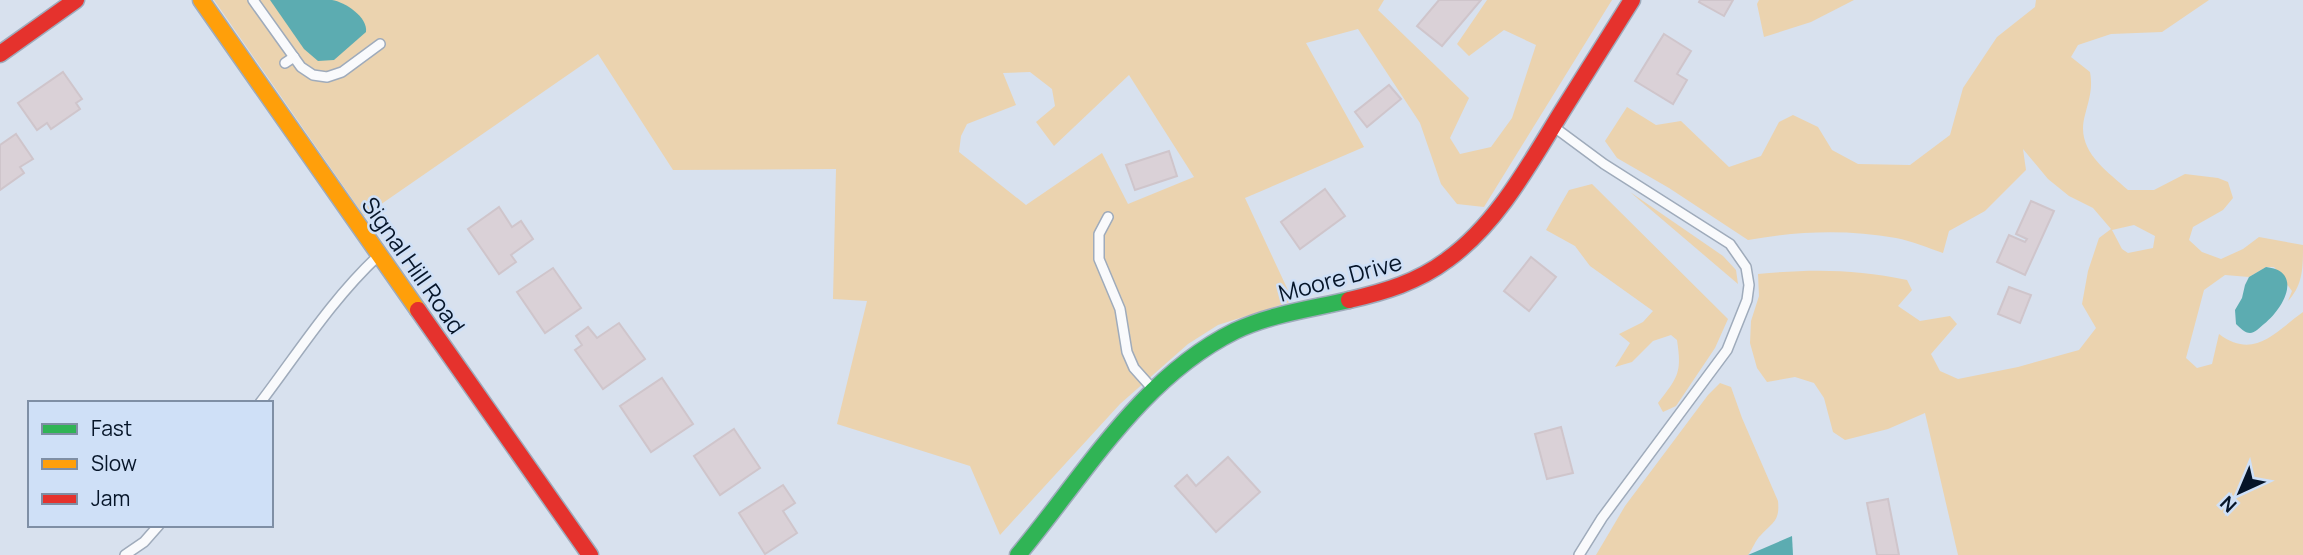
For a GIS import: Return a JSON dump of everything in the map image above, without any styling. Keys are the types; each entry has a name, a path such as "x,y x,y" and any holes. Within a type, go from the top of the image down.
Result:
{"main road":[{"path":"0,54 76,0"},
{"name":"Signal Hill Road","path":"201,0 590,555"},
{"name":"Moore Drive","path":"1018,555 1110,437 1183,363 1237,330 1392,290 1420,278 1446,262 1469,242 1490,219 1632,0"}],"lane":[{"path":"253,0 307,72 327,77 342,72 380,44"},
{"path":"285,63 294,57"},
{"path":"1553,125 1604,164 1730,244 1746,267 1749,285 1747,300 1727,350 1602,518 1579,555"},
{"path":"1108,217 1099,234 1099,259 1120,309 1127,352 1134,368 1155,390"},
{"path":"262,401 337,301 379,255"},
{"path":"125,555 144,542 157,527"}],"shaded area":[{"path":"214,0 1384,0 1378,10 1469,98 1450,138 1460,154 1491,147 1512,118 1536,45 1504,30 1469,56 1457,44 1487,0 1612,0 1484,207 1457,204 1441,184 1420,123 1358,29 1306,43 1364,147 1245,198 1293,301 1218,325 1188,344 1120,404 1000,535 970,466 837,424 867,301 833,299 836,169 673,170 598,54 364,216","holes":["1030,72 1052,89 1055,106 1036,122 1054,146 1129,75 1194,177 1128,204 1102,153 1026,205 959,152 961,136 967,124 1016,105 1003,73"]},
{"path":"1759,0 1854,0 1811,22 1764,37 1757,4"},
{"path":"2036,0 2209,0 2162,32 2111,34 2078,45 2071,57 2090,72 2091,78 2083,127 2084,139 2094,158 2128,190 2154,190 2185,174 2218,178 2228,182 2233,198 2223,210 2193,227 2189,240 2202,252 2221,259 2243,249 2259,237 2303,245 2299,282 2288,301 2292,291 2274,267 2266,267 2249,277 2225,275 2204,290 2186,358 2197,368 2212,364 2219,334 2231,341 2253,344 2273,335 2303,312 2303,555 1958,555 1925,413 1888,429 1845,440 1833,432 1824,398 1814,383 1795,377 1767,382 1757,368 1750,343 1751,321 1759,296 1758,274 1796,271 1851,272 1907,280 1912,290 1898,306 1920,321 1950,316 1957,324 1931,354 1940,371 1958,379 2018,367 2079,350 2096,328 2082,304 2088,271 2099,238 2111,229 2093,208 2069,196 2048,179 2023,149 2026,170 1985,211 1949,231 1943,253 1902,239 1859,233 1803,233 1748,240 1669,188 1617,158 1605,141 1627,107 1656,125 1681,121 1729,167 1761,156 1779,122 1793,115 1818,127 1832,150 1858,164 1910,165 1950,135 1963,88 1997,37 2035,7","holes":["2134,225 2155,236 2153,248 2128,253 2122,249 2112,230"]},
{"path":"1592,184 1728,319 1715,348 1676,406 1663,412 1658,403 1677,374 1677,340 1671,335 1653,341 1632,362 1615,367 1630,343 1619,334 1643,322 1653,311 1590,266 1575,246 1546,230 1569,190"},
{"path":"1630,192 1723,256 1736,270 1738,284"},
{"path":"1720,383 1731,387 1778,501 1775,521 1759,537 1748,555 1596,555 1625,506 1708,395"}],"water":[{"path":"270,0 337,1 360,16 366,26 366,32 334,60 318,61 304,49"},
{"path":"2266,267 2284,275 2287,291 2272,317 2256,331 2248,333 2236,324 2235,310 2249,277"},
{"path":"1792,536 1793,555 1748,555"}],"building":[{"path":"1439,0 1481,0 1442,46 1417,26"},
{"path":"1733,0 1724,16 1699,2"},
{"path":"1664,34 1691,51 1677,74 1687,80 1673,104 1635,81"},
{"path":"63,72 82,99 76,103 80,109 51,129 47,123 37,130 18,103"},
{"path":"1389,85 1401,99 1367,127 1355,112"},
{"path":"16,134 33,159 20,167 24,173 0,190 0,145"},
{"path":"1169,151 1177,176 1135,190 1126,165"},
{"path":"1325,189 1345,216 1300,249 1281,222"},
{"path":"2031,201 2054,211 2025,275 1997,262 2009,235 2025,242 2027,239 2016,234"},
{"path":"499,207 512,227 521,221 533,239 511,255 516,262 499,274 468,229"},
{"path":"1531,257 1556,277 1529,311 1504,291"},
{"path":"553,268 581,308 545,333 517,292"},
{"path":"2009,287 2031,295 2020,323 1998,314"},
{"path":"619,323 645,359 603,389 575,350 582,345 576,336 588,327 597,338"},
{"path":"662,378 693,424 651,452 620,406"},
{"path":"1561,427 1573,473 1547,479 1535,434"},
{"path":"734,429 760,468 720,495 694,456"},
{"path":"1228,457 1260,492 1216,532 1175,486 1187,475 1196,486"},
{"path":"783,485 795,503 783,511 797,533 765,554 739,513"},
{"path":"1888,499 1899,555 1877,555 1867,503"}],"traffic: fast":[{"path":"1018,555 1142,402 1170,375 1201,351 1235,331 1263,320 1349,300"}],"traffic: slow":[{"path":"201,0 418,310"}],"traffic: jam":[{"path":"0,54 76,0"},
{"path":"1349,300 1388,290 1436,268 1481,229 1524,173 1632,0"},
{"path":"418,310 590,555"}]}
